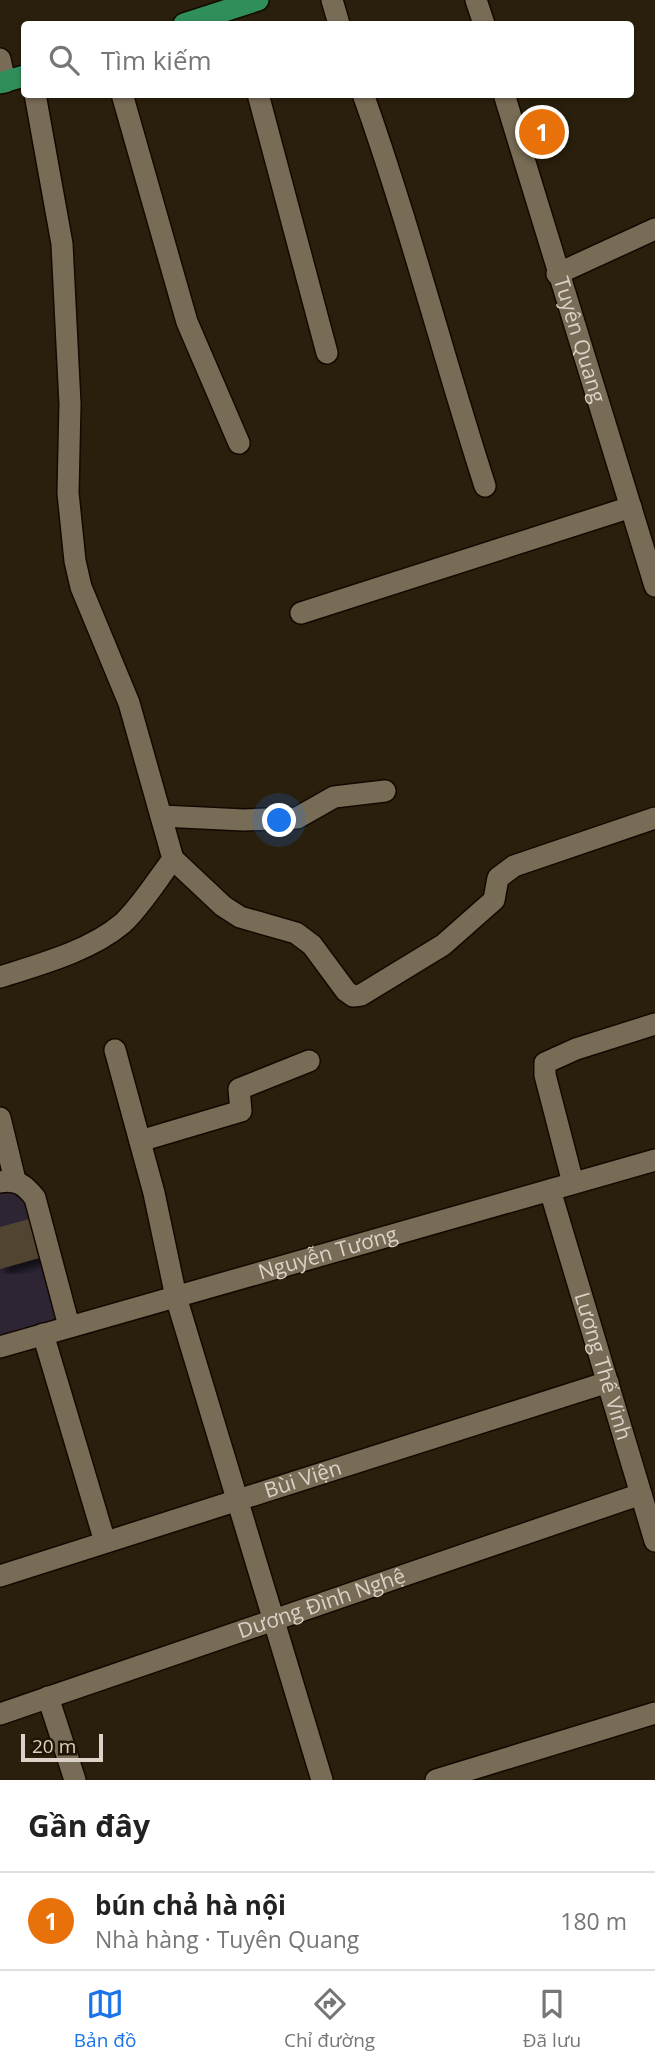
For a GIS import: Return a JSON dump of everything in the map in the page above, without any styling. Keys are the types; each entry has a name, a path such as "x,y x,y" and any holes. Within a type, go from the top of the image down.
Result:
{"main road":[{"path":"204,21 237,16 258,0"}],"street":[{"path":"332,0 338,21"},
{"path":"476,0 483,21"},
{"path":"0,59 10,80"},
{"path":"35,98 62,244 70,404 68,493 75,561 81,587 129,703 173,859 223,906 240,917 296,933 312,945 346,991 353,996 361,995 443,945 494,900 498,878 514,866 655,818"},
{"path":"123,98 187,322 239,443"},
{"path":"259,98 327,353"},
{"path":"364,98 388,165 430,313 485,486"},
{"name":"Tuyên Quang","path":"505,98 557,274 655,586"},
{"path":"557,274 655,229"},
{"path":"301,613 631,507"},
{"path":"161,816 244,820 297,818 334,797 385,791"},
{"path":"0,977 36,966 109,933 124,921 173,859"},
{"path":"573,1184 545,1074 545,1063 576,1049 655,1024"},
{"path":"115,1050 140,1142 176,1297 322,1780"},
{"path":"140,1142 241,1111 239,1089 309,1061"},
{"path":"0,1118 7,1181 26,1187 35,1198 69,1326"},
{"name":"Nguyễn Tương","path":"0,1348 69,1326 655,1160"},
{"name":"Lương Thế Vinh","path":"550,1190 655,1541"},
{"path":"43,1334 105,1542"},
{"name":"Bùi Viện","path":"0,1576 608,1382"},
{"name":"Dương Đình Nghệ","path":"0,1714 272,1618 641,1494"},
{"path":"48,1697 75,1780"},
{"path":"436,1780 655,1713"}],"shaded area":[{"path":"32,1185 69,1315 0,1335 0,1193"}],"building":[{"path":"29,1219 39,1258 0,1269 0,1227"}],"place":[{"name":"bún chả hà nội","path":"542,132"}]}
